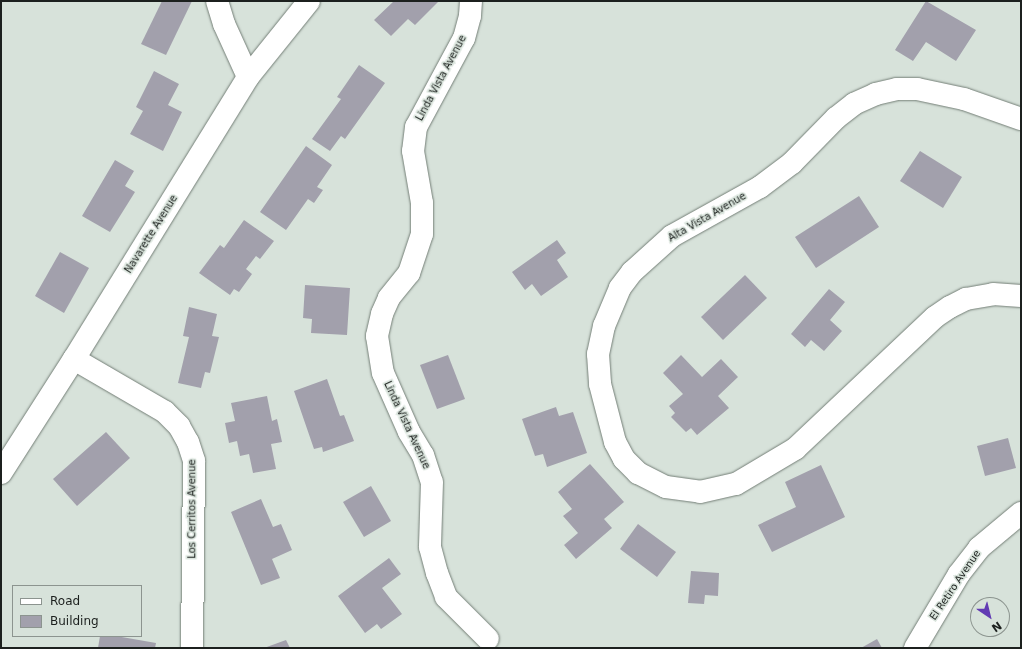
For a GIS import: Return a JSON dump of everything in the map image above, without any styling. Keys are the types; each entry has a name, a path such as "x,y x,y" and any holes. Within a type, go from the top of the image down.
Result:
{"street":[{"path":"217,1 224,24 248,77"},
{"name":"Navarette Avenue","path":"1,473 74,360 248,77 308,1"},
{"name":"Linda Vista Avenue","path":"471,1 470,16 464,38 416,127 413,151 422,203 422,234 409,273 389,298 382,314 377,336 383,373 409,432 423,456 432,482 430,547 437,574 446,597 488,639"},
{"name":"Alta Vista Avenue","path":"1021,119 964,99 917,89 897,89 876,94 854,104 836,118 792,162 760,187 672,236 641,263 620,288 604,326 598,354 600,384 615,442 624,459 638,473 666,487 700,492 736,484 795,449 934,317 966,299 993,294 1021,296"},
{"name":"Los Cerritos Avenue","path":"74,360 165,412 179,426 188,442 194,461 192,648"},
{"name":"El Retiro Avenue","path":"915,648 960,574 979,548 1021,513"}],"building":[{"path":"162,1 192,1 166,55 141,44"},
{"path":"394,1 439,1 415,25 408,19 391,36 374,20"},
{"path":"926,1 976,30 956,61 926,42 913,61 895,50"},
{"path":"359,65 385,83 345,139 341,136 330,151 312,139 341,99 337,97"},
{"path":"154,71 179,84 168,105 182,112 163,151 130,134 143,111 136,107"},
{"path":"306,146 332,165 317,187 323,190 314,203 308,199 286,230 260,212"},
{"path":"920,151 962,177 943,208 900,181"},
{"path":"115,160 134,171 125,186 135,192 110,232 82,216"},
{"path":"859,196 879,227 816,268 795,237"},
{"path":"244,220 274,241 260,259 256,256 246,269 252,274 239,292 234,289 230,295 199,273 220,245 224,248"},
{"path":"557,240 566,253 557,260 568,277 541,296 532,284 525,290 512,272"},
{"path":"60,252 89,268 64,313 35,296"},
{"path":"745,275 767,298 723,340 701,317"},
{"path":"305,285 350,288 347,335 311,333 312,319 303,318"},
{"path":"829,289 845,302 830,320 842,331 824,351 811,340 805,347 791,334"},
{"path":"189,307 217,314 212,336 219,337 210,373 205,372 201,388 178,383 189,337 183,336"},
{"path":"448,355 465,399 437,409 420,365"},
{"path":"681,355 702,377 721,359 738,377 718,396 729,408 697,435 691,428 686,432 671,417 675,413 669,406 683,394 663,373"},
{"path":"327,379 340,416 344,415 354,441 323,452 322,447 314,449 294,391"},
{"path":"267,396 272,421 277,419 282,442 271,444 276,469 253,473 249,454 240,456 237,441 229,443 225,423 235,421 231,403"},
{"path":"556,407 559,416 573,412 587,453 547,467 543,454 535,456 522,419"},
{"path":"106,432 130,458 77,506 53,479"},
{"path":"1008,438 1016,468 985,476 977,446"},
{"path":"590,464 624,502 604,519 612,528 576,559 564,545 578,533 563,516 572,509 558,492"},
{"path":"821,465 845,517 772,552 758,525 796,507 785,482"},
{"path":"371,486 391,521 364,537 343,502"},
{"path":"261,499 273,527 281,524 292,550 272,559 280,578 261,585 231,512"},
{"path":"638,524 676,552 657,577 620,549"},
{"path":"389,558 401,574 382,588 402,614 381,629 377,624 365,633 338,596"},
{"path":"691,571 719,573 718,596 705,595 704,604 688,603"},
{"path":"100,637 122,637 156,643 155,648 98,648"},
{"path":"877,639 882,648 861,648"},
{"path":"286,640 290,648 264,648"}]}
